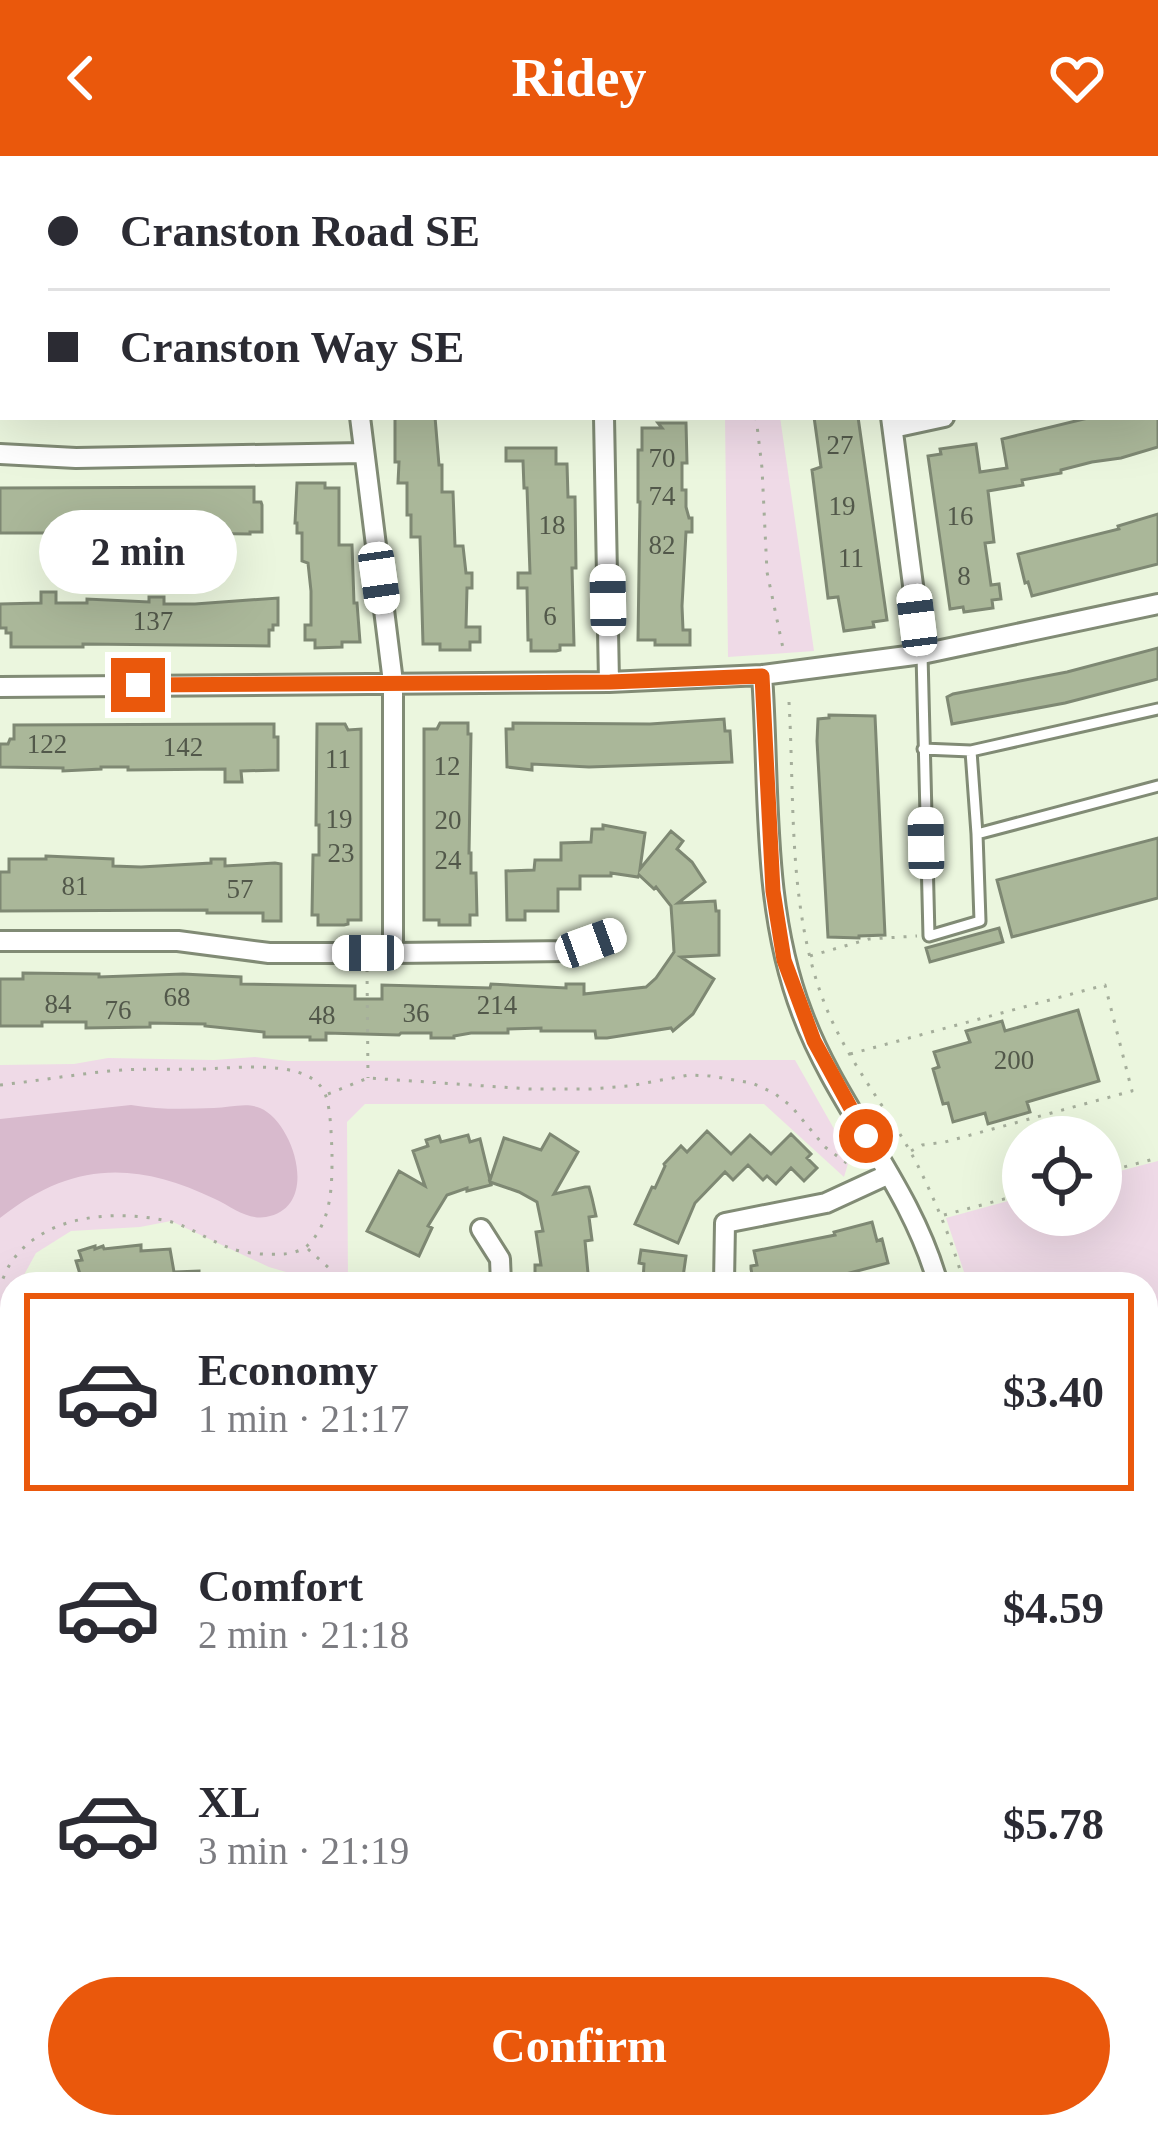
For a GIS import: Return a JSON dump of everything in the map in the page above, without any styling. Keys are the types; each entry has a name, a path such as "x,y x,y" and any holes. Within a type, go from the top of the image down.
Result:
{"street":[{"path":"359,420 393,682 393,953"},
{"path":"604,420 610,682"},
{"path":"892,422 922,654"},
{"path":"0,454 76,458 362,453"},
{"path":"0,687 610,682 762,676 922,654 1158,604"},
{"path":"762,676 773,891 784,960 820,1053 889,1174 934,1272"},
{"path":"0,941 178,941 268,953 393,953 567,951 614,934"},
{"path":"724,1272 725,1223 826,1203 889,1174"},
{"path":"481,1229 500,1259 501,1272"}],"lane":[{"path":"922,654 929,936 980,921 971,751"},
{"path":"923,749 971,751 1158,709"},
{"path":"977,834 1158,786"}],"path":[{"path":"756,420 767,572 784,657"},
{"path":"789,702 799,903 808,957 850,1054 909,1151 960,1272"},
{"path":"808,957 869,939 929,936"},
{"path":"368,968 368,1078"},
{"path":"850,1054 1105,985 1132,1091 909,1151"},
{"path":"0,1085 106,1071 262,1067 291,1071 310,1077 322,1088 332,1152 329,1207 323,1224 307,1248 291,1254 235,1251 163,1220 107,1217 77,1219 39,1236 7,1272"},
{"path":"325,1096 368,1078 530,1089 629,1086 689,1075 752,1083 791,1106 826,1147 852,1167"},
{"path":"1122,1167 1158,1158"},
{"path":"940,1216 1002,1200"},
{"path":"307,1248 333,1272"}],"shaded area":[{"path":"725,420 780,420 814,651 728,657"},
{"path":"108,1058 795,1060 850,1157 844,1177 764,1104 365,1104 347,1122 348,1272 286,1272 171,1221 71,1231 36,1253 26,1272 0,1272 0,1065 74,1064"},
{"path":"131,1105 260,1108 272,1116 291,1146 297,1182 293,1198 283,1210 252,1217 185,1186 130,1173 104,1173 52,1186 0,1218 0,1119"},
{"path":"1158,1161 1158,1272 964,1272 946,1218 1002,1203 1002,1236 1122,1236 1122,1170"}],"building":[{"path":"395,420 435,420 442,492 453,492 455,546 463,546 466,573 472,573 466,627 480,627 480,642 470,642 470,650 440,650 440,644 423,644 420,537 411,537 407,483 398,483 399,462 395,462"},
{"path":"814,420 858,420 887,620 873,622 874,627 844,631 838,597 828,598 812,470 821,467"},
{"path":"1080,420 1158,420 1158,447 988,491 994,542 985,543 991,585 999,584 1001,599 992,600 993,608 950,609 928,456 941,454 940,449 976,444 980,472 1007,468 1002,439"},
{"path":"658,423 686,423 682,490 686,490 692,532 686,532 682,606 683,630 690,630 690,645 638,640 638,450 642,450 642,428 662,428"},
{"path":"506,448 556,448 556,464 567,464 568,497 575,497 574,645 560,645 560,650 531,651 528,640 527,588 518,588 518,573 530,573 527,488 523,461 506,461"},
{"path":"297,483 339,488 339,545 352,545 360,642 315,648 315,640 305,640 305,625 311,625 311,591 308,563 302,561 302,533 297,533 295,523"},
{"path":"254,487 254,502 262,505 262,532 91,532 81,535 81,542 66,542 66,533 0,533 0,488"},
{"path":"1158,514 1158,564 1032,596 1018,554 1119,529"},
{"path":"41,592 56,592 56,603 87,603 87,599 149,602 149,597 164,597 164,604 195,604 278,598 278,625 269,630 269,646 11,647 11,633 0,628 0,604 41,603"},
{"path":"1158,648 1158,679 952,724 947,697 953,694"},
{"path":"875,716 885,935 828,937 817,741 818,719"},
{"path":"724,719 725,731 730,731 732,762 507,767 506,729 513,729 513,723"},
{"path":"440,723 468,723 471,734 469,853 471,873 476,873 477,915 470,915 470,925 424,920 424,729 437,729"},
{"path":"274,724 278,770 241,771 242,782 225,782 225,769 0,767 0,744 14,739 14,725"},
{"path":"317,724 361,729 361,920 348,920 344,925 318,925 318,915 312,915 313,855 319,855"},
{"path":"603,825 645,833 640,869 671,831 683,841 677,849 705,882 678,903 715,901 719,911 719,955 681,957 714,979 693,1014 673,1031 607,1038 596,1038 595,1031 541,1028 454,1038 431,1038 431,1033 326,1033 326,1040 310,1040 264,1037 264,1032 205,1024 0,1026 0,979 23,979 23,973 241,977 241,984 355,986 355,999 382,999 382,985 566,988 566,984 584,984 584,994 646,987 674,952 673,935 671,906 639,875 580,876 580,889 558,889 558,911 525,911 525,920 507,920 506,871 534,870 535,860 561,860 561,843 591,842 592,829 603,829"},
{"path":"1158,838 1158,898 1012,937 997,880"},
{"path":"9,859 113,859 113,866 141,867 211,863 211,859 225,859 225,866 281,864 281,921 263,921 263,913 207,910 0,911 0,872 9,872"},
{"path":"999,928 1003,942 930,962 926,948"},
{"path":"1078,1010 1099,1081 1027,1102 1030,1112 1002,1116 988,1124 985,1113 953,1122 933,1069 939,1067 934,1052 970,1042 966,1031 1002,1021 1005,1031"},
{"path":"707,1131 731,1154 750,1135 771,1154 791,1134 811,1154 807,1158 817,1168 804,1181 791,1168 776,1184 767,1176 763,1180 748,1165 733,1180 725,1172 695,1203 678,1243 635,1224 664,1164 681,1146 687,1152"},
{"path":"550,1134 578,1152 554,1194 589,1187 596,1216 589,1217 592,1240 585,1241 588,1272 535,1272 535,1265 541,1265 536,1232 543,1231 537,1202 490,1182 447,1195 428,1226 432,1228 419,1256 367,1231 399,1171 425,1186 413,1151 428,1146 426,1140 439,1136 441,1142 468,1135 470,1142 480,1139 490,1180 504,1138 541,1150"},
{"path":"872,1222 888,1263 853,1272 752,1272 751,1266 757,1265 754,1251"},
{"path":"141,1245 141,1251 170,1249 174,1272 79,1272 79,1251 95,1246"},
{"path":"641,1250 686,1256 684,1272 644,1272 644,1264 639,1263"}],"route":[{"path":"138,685 610,682 762,676 773,891 784,960 814,1041 866,1136"}]}
